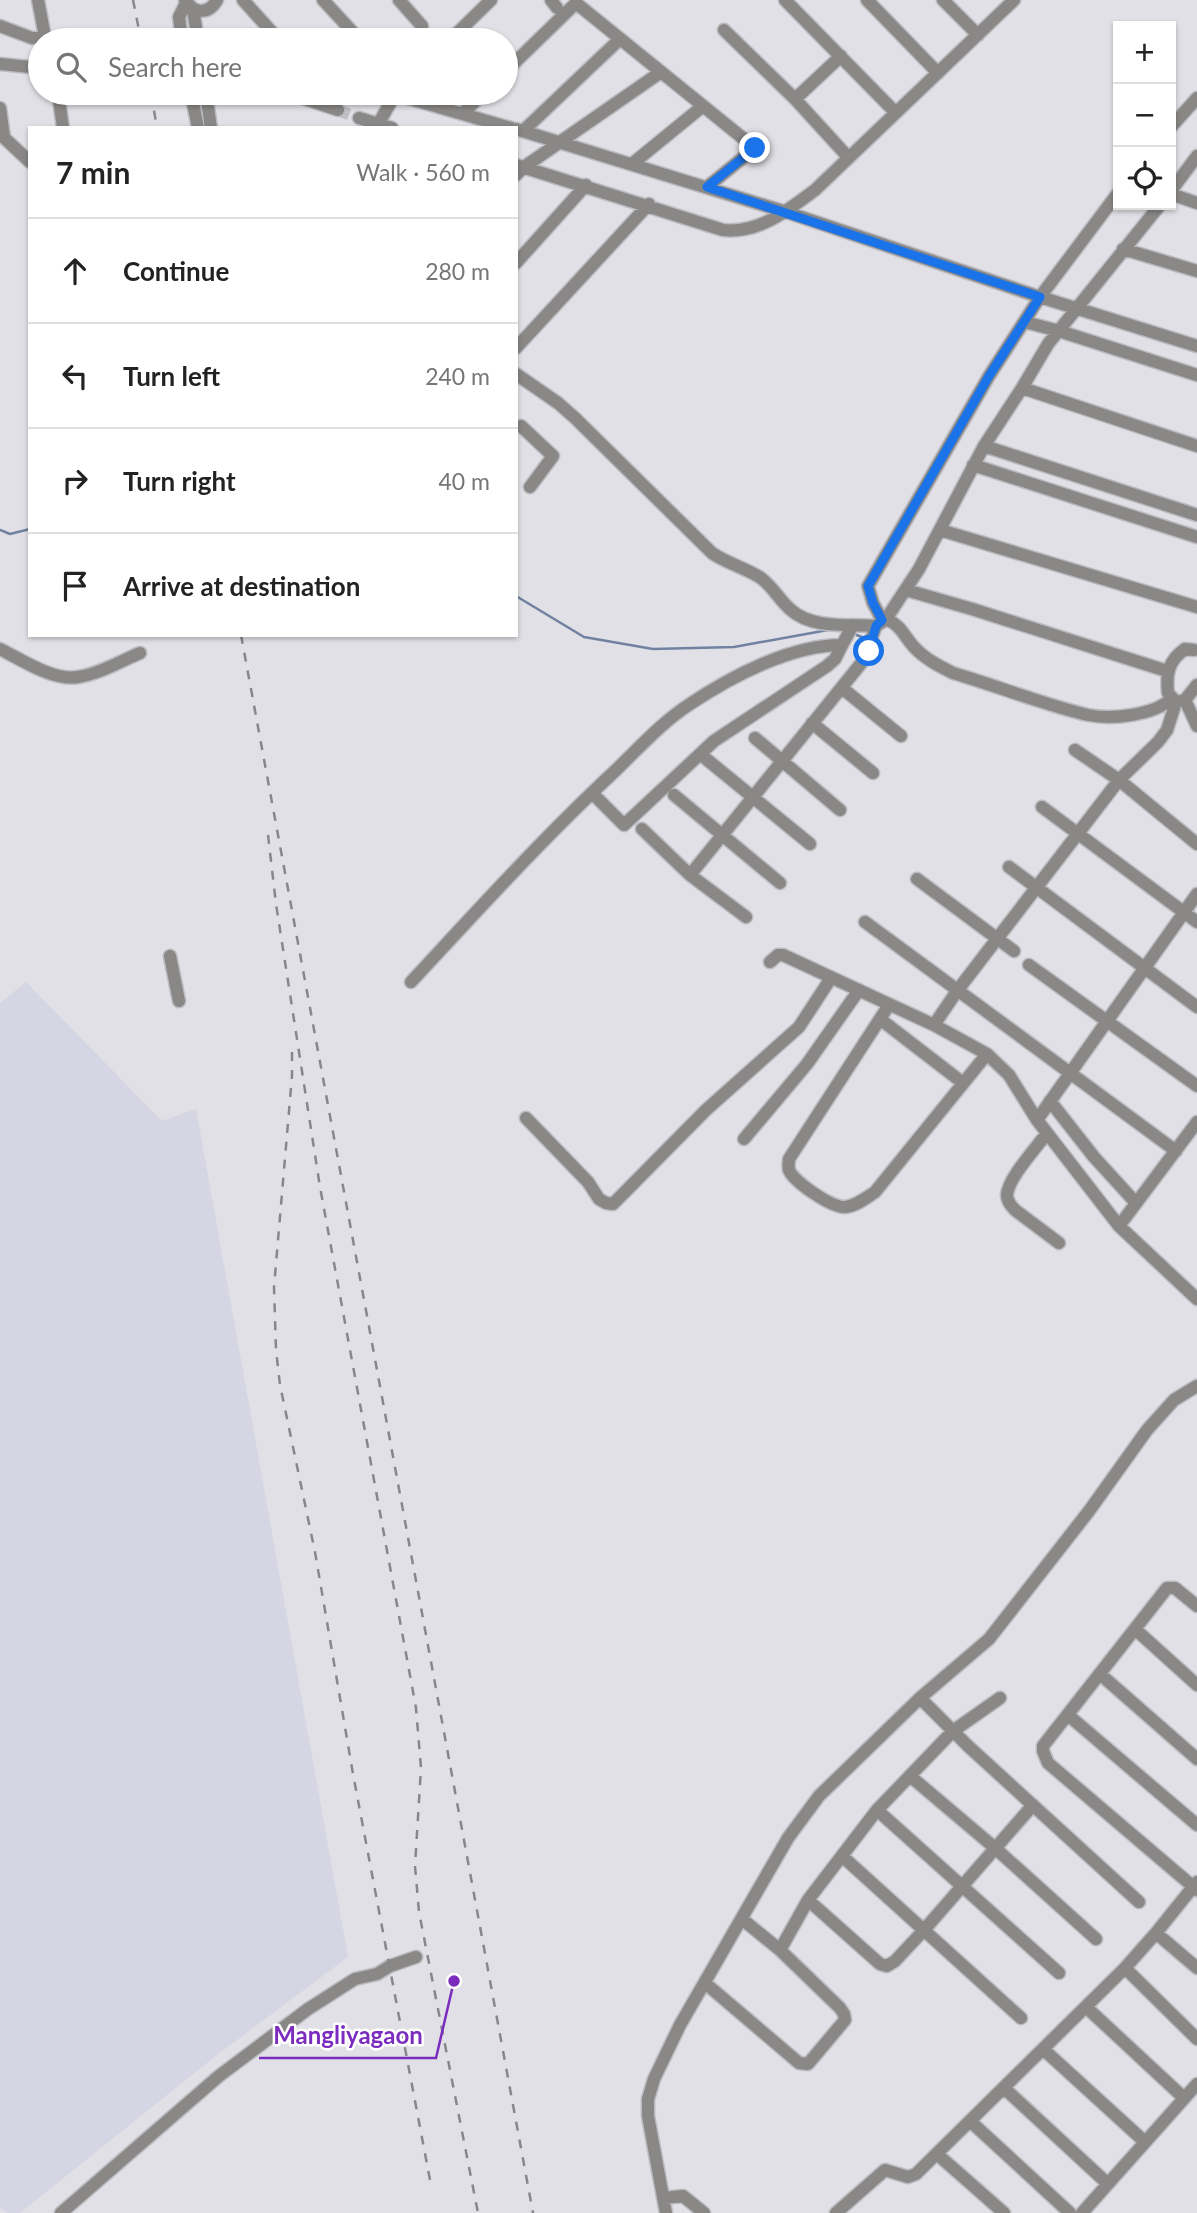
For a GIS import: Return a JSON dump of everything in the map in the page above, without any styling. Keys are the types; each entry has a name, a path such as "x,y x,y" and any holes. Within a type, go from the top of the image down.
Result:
{"street":[{"path":"38,0 43,28"},
{"path":"188,3 208,10 217,0"},
{"path":"243,0 268,28"},
{"path":"323,0 349,28"},
{"path":"462,28 491,0"},
{"path":"785,0 895,112"},
{"path":"867,0 938,73"},
{"path":"943,0 978,35"},
{"path":"519,169 649,204 723,230 739,232 752,229 786,212 815,190 1014,0"},
{"path":"404,2 422,26"},
{"path":"180,28 178,17 188,3"},
{"path":"188,3 195,28"},
{"path":"518,59 576,3 755,148 707,187"},
{"path":"0,26 28,36"},
{"path":"724,30 795,99 848,157"},
{"path":"518,127 620,39"},
{"path":"795,99 841,57"},
{"path":"0,64 28,67"},
{"path":"519,169 661,72"},
{"path":"1176,121 1197,98"},
{"path":"60,105 64,126"},
{"path":"193,105 198,126"},
{"path":"208,105 211,126"},
{"path":"324,105 338,110"},
{"path":"359,118 377,126 387,105"},
{"path":"432,105 505,126"},
{"path":"462,114 471,105"},
{"path":"632,164 703,106"},
{"path":"0,108 2,135 28,160"},
{"path":"518,130 786,212 1197,346"},
{"path":"1176,186 1197,156"},
{"path":"518,261 586,186"},
{"path":"1176,195 1197,203"},
{"path":"879,626 868,586 989,376 1040,297 1113,200"},
{"path":"518,346 649,204"},
{"path":"690,875 866,656 879,626 906,590 984,446 1059,331 1156,210"},
{"path":"1123,249 1197,271"},
{"path":"1024,322 1197,374"},
{"path":"518,375 575,418 712,553 764,580 789,609 805,620 846,637 866,656"},
{"path":"1022,388 1197,446"},
{"path":"518,426 553,456 530,487"},
{"path":"984,446 1197,515"},
{"path":"973,465 1197,537"},
{"path":"940,530 1197,607"},
{"path":"906,590 972,608 1167,671"},
{"path":"411,982 592,793 688,705 734,677 794,653 879,626 897,624 914,647 932,663 953,673 1090,715 1117,717 1158,708 1177,700 1197,685"},
{"path":"592,793 624,825 714,741 827,666 846,637"},
{"path":"1196,648 1185,649 1175,656 1167,671 1168,693 1177,700 1197,726"},
{"path":"0,649 56,675 68,677 79,677 140,653"},
{"path":"842,688 901,736"},
{"path":"934,1026 957,991 1119,780 1167,730 1177,700"},
{"path":"813,723 873,773"},
{"path":"755,738 841,810"},
{"path":"1075,750 1119,780 1197,844"},
{"path":"705,758 810,844"},
{"path":"674,795 780,883"},
{"path":"1042,807 1197,922"},
{"path":"642,829 690,875 746,917"},
{"path":"1009,867 1197,1007"},
{"path":"917,879 1014,951"},
{"path":"1037,1120 1197,894"},
{"path":"865,922 1176,1151"},
{"path":"770,962 778,955 783,955 987,1054 1009,1075 1037,1120 1119,1226 1197,1299"},
{"path":"170,956 179,1001"},
{"path":"1029,965 1197,1086"},
{"path":"526,1118 588,1182 599,1199 612,1204 618,1201 706,1110 799,1027 831,978"},
{"path":"744,1139 807,1064 859,990"},
{"path":"889,1005 789,1158 789,1170 798,1182 835,1206 846,1207 875,1192 987,1054"},
{"path":"880,1018 963,1083"},
{"path":"1051,1101 1094,1157 1136,1203"},
{"path":"1119,1226 1197,1122"},
{"path":"1047,1133 1011,1184 1007,1196 1014,1210 1059,1243"},
{"path":"666,2213 648,2116 648,2099 659,2068 788,1838 819,1796 920,1698 989,1639 1089,1511 1147,1430 1174,1400 1197,1386"},
{"path":"836,2213 880,2172 889,2169 912,2177 1125,1968 1196,1886 1048,1763 1043,1745 1171,1587 1197,1606"},
{"path":"1135,1629 1197,1685"},
{"path":"1100,1674 1197,1759"},
{"path":"920,1698 1139,1902"},
{"path":"780,1950 808,1900 877,1810 953,1731 1000,1698"},
{"path":"1068,1714 1197,1825"},
{"path":"910,1776 1096,1939"},
{"path":"808,1900 880,1964 887,1966 924,1930 1033,1805"},
{"path":"877,1810 1059,1973"},
{"path":"842,1856 1021,2018"},
{"path":"705,1983 799,2063 808,2064 845,2020 844,2014 780,1950 742,1919"},
{"path":"1156,1933 1197,1968"},
{"path":"61,2213 219,2076 308,2009 355,1979 377,1975 390,1966 416,1957"},
{"path":"1125,1968 1197,2039"},
{"path":"1086,2007 1184,2098"},
{"path":"1043,2049 1145,2142"},
{"path":"1082,2213 1197,2084"},
{"path":"1004,2088 1108,2184"},
{"path":"970,2121 1070,2213"},
{"path":"937,2154 1004,2213"},
{"path":"663,2198 683,2196 704,2213"}],"shaded area":[{"path":"26,982 162,1121 196,1109 348,1957 213,2058 20,2213 7,2213 0,2208 0,1003"}],"waterway":[{"path":"0,530 10,534 28,530"},
{"path":"518,597 584,637 653,649 734,647 828,630"},
{"path":"854,634 867,639"}],"tunnel":[{"path":"338,110 359,118"}],"railway":[{"path":"133,0 139,28"},
{"path":"153,105 157,126"},
{"path":"241,637 533,2213"},
{"path":"268,835 276,904 320,1187 416,1708 421,1768 415,1866 419,1912 478,2213"},
{"path":"292,1052 274,1287 280,1385 315,1552 353,1774 430,2180"}],"place":[{"name":"Mangliyagaon","path":"454,1981"}],"route":[{"path":"755,148 707,187 1040,297 989,376 868,586 882,620 876,626 869,651"}]}
